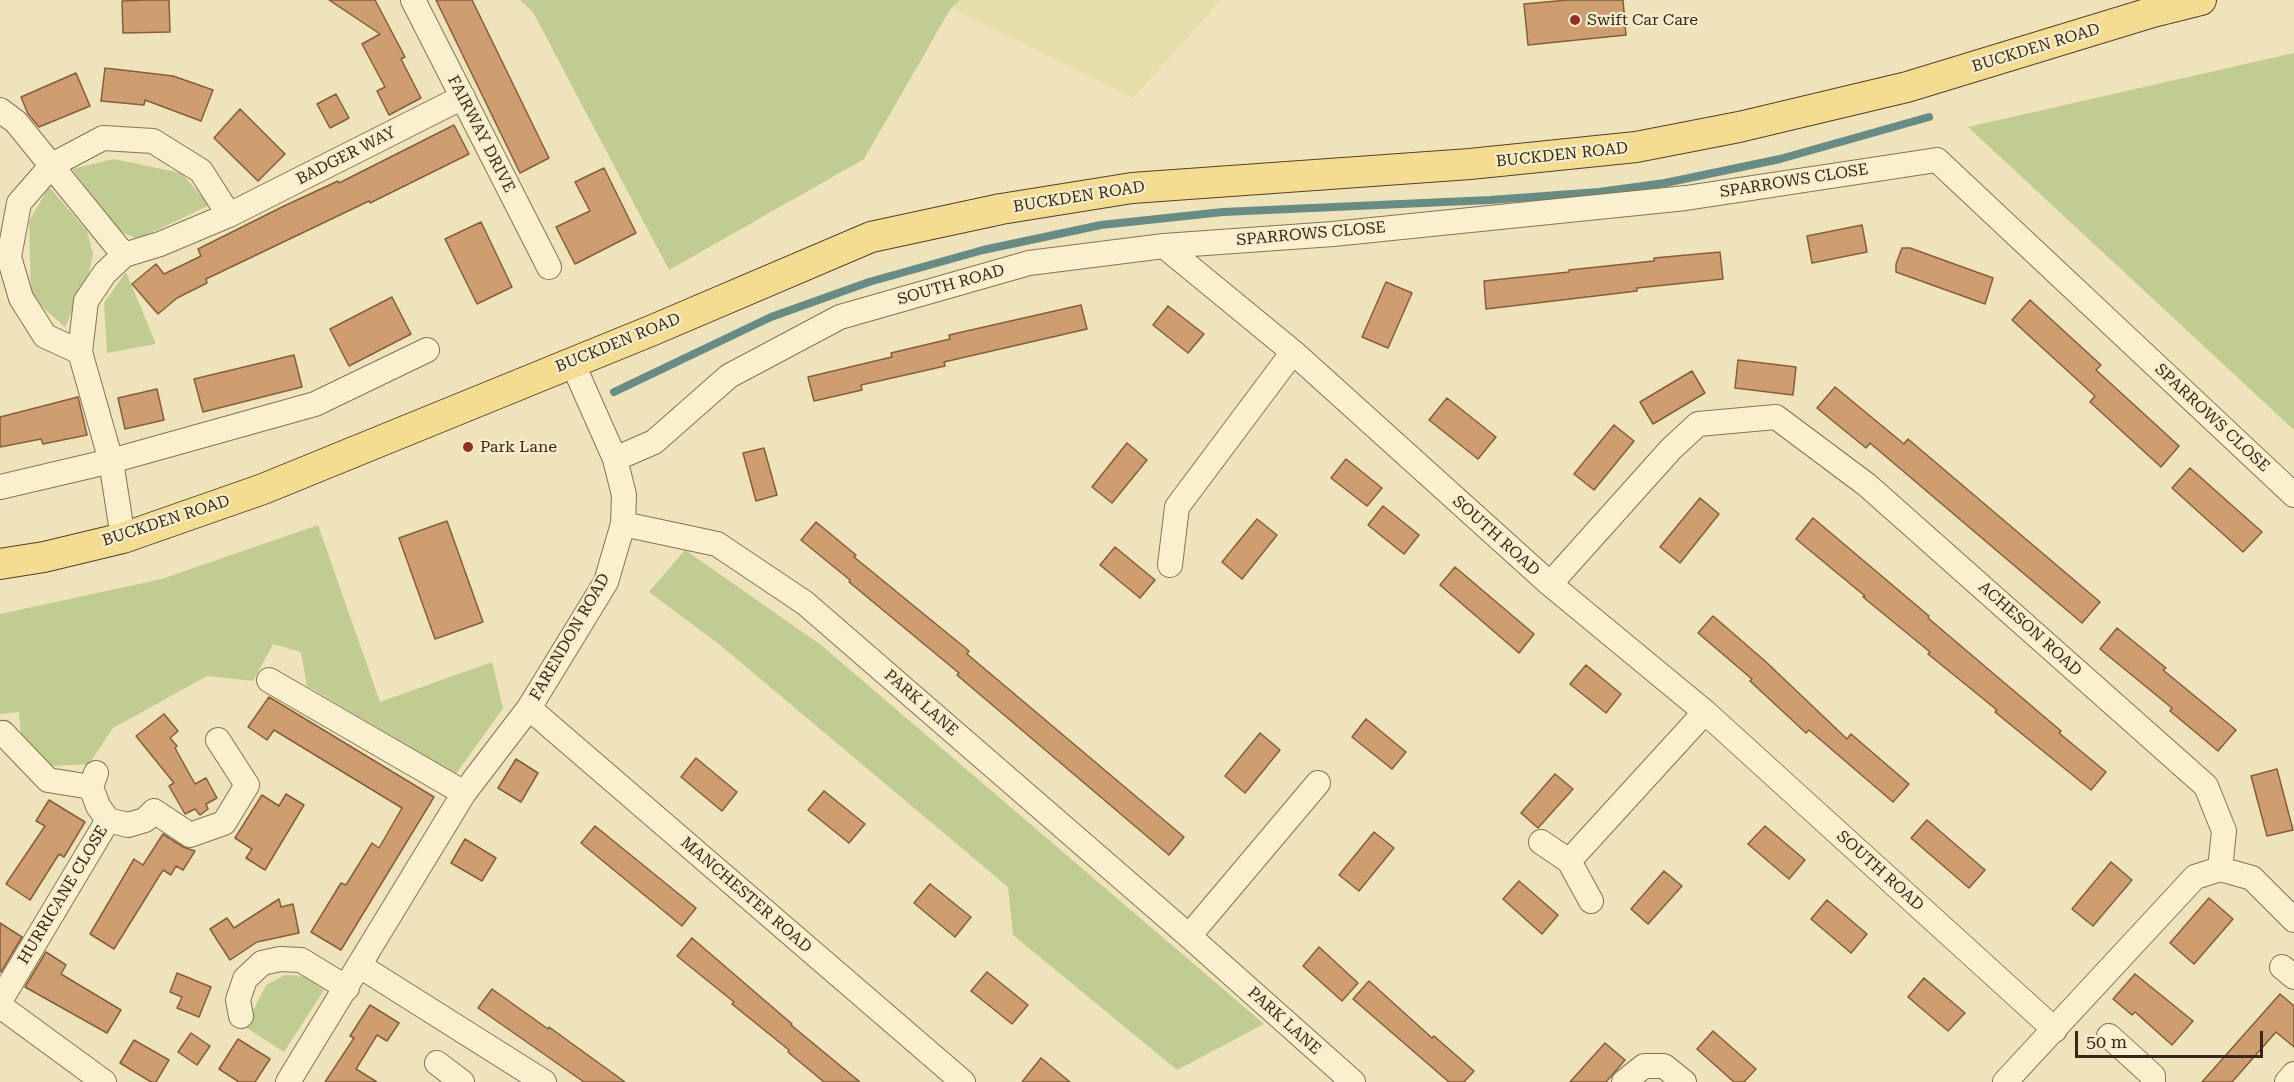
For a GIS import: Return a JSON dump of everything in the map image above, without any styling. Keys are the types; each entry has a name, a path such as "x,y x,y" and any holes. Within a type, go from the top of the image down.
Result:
{"main road":[{"name":"BUCKDEN ROAD","path":"0,564 44,557 123,538 262,489 871,237 1001,209 1132,188 1480,163 1636,147 1739,127 1907,87 2153,12 2201,0"}],"street":[{"name":"FAIRWAY DRIVE","path":"413,0 549,267"},
{"name":"BADGER WAY","path":"123,538 111,461 80,352 86,301 105,273 124,255 159,244 229,215 463,97"},
{"path":"0,110 16,122 124,255"},
{"path":"80,352 45,336 21,298 9,257 19,204 52,165 103,138 153,141 201,171 229,215"},
{"name":"SPARROWS CLOSE","path":"1164,246 1333,234 1686,198 1937,160 2294,495"},
{"name":"SOUTH ROAD","path":"615,459 654,442 729,376 840,317 1029,263 1164,246 1293,352 1550,584 1705,712 2055,1030"},
{"path":"0,487 111,461 315,404 427,350"},
{"path":"1170,565 1176,507 1293,352"},
{"name":"FARENDON ROAD","path":"288,1082 464,793 529,708 606,582 623,524 624,495 615,459 572,362"},
{"name":"ACHESON ROAD","path":"1550,584 1671,449 1698,424 1776,417 1868,485 2206,786 2224,831 2220,869"},
{"name":"PARK LANE","path":"623,524 717,544 805,603 1189,936 1353,1082"},
{"path":"269,680 464,793"},
{"name":"MANCHESTER ROAD","path":"529,708 963,1082"},
{"path":"1569,861 1705,712"},
{"name":"HURRICANE CLOSE","path":"0,734 3,733 48,780 93,780 98,806 108,820 128,825 145,820 153,811 190,835 224,823 247,784 218,740"},
{"path":"1189,936 1318,783"},
{"name":"HURRICANE CLOSE","path":"0,1001 108,820"},
{"path":"1541,842 1569,861 1591,900"},
{"path":"2006,1082 2195,878 2220,869 2253,878 2294,920"},
{"path":"241,1016 238,1000 245,979 262,963 280,958 301,960 347,988"},
{"path":"360,966 544,1082"},
{"path":"0,1006 104,1082"},
{"path":"2109,1036 2153,1076 2153,1082"},
{"path":"437,1063 462,1082"},
{"path":"1624,1082 1644,1066 1664,1066 1681,1081"},
{"path":"2287,1082 2294,1074"}],"shaded area":[{"path":"960,0 1221,0 1133,98 951,8"}],"green space":[{"path":"520,0 960,0 951,8 864,159 669,270 533,12"},
{"path":"2294,53 2294,430 1968,127"},
{"path":"114,159 181,173 210,205 138,239 121,232 72,169"},
{"path":"49,187 87,231 93,254 88,277 65,327 31,297 29,221"},
{"path":"126,272 156,344 107,353 104,303"},
{"path":"318,525 380,702 492,662 503,708 456,774 307,686 301,652 273,644 253,681 207,676 113,728 89,764 51,766 21,735 19,712 0,714 0,614 162,579"},
{"path":"685,550 821,645 1264,1024 1177,1070 1013,935 1008,887 720,645 649,592"},
{"path":"285,975 304,976 324,990 284,1052 245,1027 266,985"}],"building":[{"path":"169,0 170,32 123,33 122,1"},
{"path":"329,0 375,0 405,57 401,59 421,98 389,115 377,91 385,87 362,44 380,34"},
{"path":"436,0 472,0 549,158 520,173"},
{"name":"Swift Car Care","path":"1568,0 1623,0 1626,35 1528,45 1524,4"},
{"path":"105,68 173,76 213,90 201,121 145,100 144,105 101,101"},
{"path":"76,73 90,106 39,127 28,114 21,97"},
{"path":"336,94 349,118 330,128 317,104"},
{"path":"240,109 285,154 258,181 214,138"},
{"path":"454,125 469,154 206,279 207,283 177,298 158,314 132,284 156,264 164,274 201,256 198,249 284,206 338,181 339,183"},
{"path":"604,168 636,233 575,264 556,227 590,211 575,182"},
{"path":"481,222 512,287 477,304 445,239"},
{"path":"1862,225 1867,252 1812,263 1807,236"},
{"path":"1902,248 1910,248 1993,278 1985,304 1896,272 1896,264"},
{"path":"1720,252 1723,279 1637,288 1637,291 1486,309 1484,281 1654,261 1654,258"},
{"path":"1386,282 1412,293 1388,348 1362,337"},
{"path":"392,297 411,334 349,366 330,329"},
{"path":"2030,300 2101,365 2096,370 2179,446 2161,467 2090,402 2095,396 2012,320"},
{"path":"1081,305 1087,329 944,362 945,366 861,385 862,390 814,401 808,377 892,357 891,353 950,339 949,335"},
{"path":"1168,306 1204,334 1188,353 1153,325"},
{"path":"294,355 302,387 203,412 194,379"},
{"path":"1738,360 1796,367 1793,395 1735,388"},
{"path":"1692,371 1705,393 1653,424 1640,402"},
{"path":"1835,387 1904,444 1908,439 2100,602 2082,623 1870,443 1866,448 1817,408"},
{"path":"157,389 164,420 125,429 118,398"},
{"path":"78,397 87,435 43,444 41,439 0,447 0,417"},
{"path":"1447,398 1496,437 1478,459 1429,420"},
{"path":"1614,425 1634,441 1594,490 1574,474"},
{"path":"1127,443 1147,460 1112,503 1092,487"},
{"path":"764,448 777,495 756,501 743,453"},
{"path":"1346,459 1382,488 1367,506 1331,478"},
{"path":"2190,468 2262,532 2243,552 2172,488"},
{"path":"1700,498 1719,514 1680,563 1660,547"},
{"path":"1383,506 1419,535 1404,554 1368,525"},
{"path":"1813,518 1929,616 1928,618 2106,772 2091,790 1995,712 1997,710 1928,654 1930,652 1796,539"},
{"path":"1257,519 1277,535 1242,579 1222,562"},
{"path":"447,521 483,622 435,639 399,538"},
{"path":"816,522 856,555 854,557 969,651 967,654 1184,837 1169,855 801,540"},
{"path":"1115,547 1155,580 1140,598 1100,565"},
{"path":"1455,567 1534,634 1519,653 1440,585"},
{"path":"1713,616 1765,661 1847,739 1851,734 1909,784 1893,802 1809,730 1806,733 1750,681 1752,679 1698,633"},
{"path":"2117,628 2166,668 2163,670 2236,730 2218,751 2170,711 2172,708 2100,649"},
{"path":"1586,665 1621,694 1606,713 1570,684"},
{"path":"269,697 434,797 341,950 311,932 341,883 346,885 372,843 379,848 402,808 274,730 267,740 248,727"},
{"path":"164,714 178,731 170,738 177,746 175,748 195,784 206,778 217,798 206,804 208,809 200,815 195,809 185,814 169,786 174,783 136,736"},
{"path":"1366,719 1406,752 1392,769 1352,737"},
{"path":"1260,733 1280,750 1245,793 1225,776"},
{"path":"696,758 737,792 722,811 681,777"},
{"path":"516,759 538,773 521,802 498,788"},
{"path":"2277,769 2293,830 2267,836 2251,776"},
{"path":"1555,774 1573,789 1538,828 1521,813"},
{"path":"824,791 865,824 849,843 808,810"},
{"path":"286,794 304,805 265,870 246,858 252,849 235,838 262,795 279,806"},
{"path":"49,800 85,822 64,857 59,854 30,900 6,884 45,826 36,821"},
{"path":"1927,820 1985,870 1969,888 1911,838"},
{"path":"595,826 696,908 682,926 581,843"},
{"path":"1765,826 1805,860 1789,879 1748,844"},
{"path":"1374,832 1394,848 1359,891 1339,875"},
{"path":"163,834 183,847 195,851 183,870 176,866 171,875 163,870 114,949 90,934 134,859 143,865"},
{"path":"465,839 496,858 482,881 451,863"},
{"path":"2111,862 2132,880 2093,926 2072,909"},
{"path":"1664,871 1682,886 1648,924 1631,909"},
{"path":"1519,881 1558,915 1542,934 1503,899"},
{"path":"930,884 971,917 955,937 914,903"},
{"path":"2209,898 2233,919 2194,964 2170,943"},
{"path":"279,899 281,907 293,904 299,933 257,942 230,960 210,929 227,918 234,928"},
{"path":"1827,900 1867,934 1851,953 1811,919"},
{"path":"0,923 22,937 1,972 0,971"},
{"path":"692,938 860,1082 824,1082 732,1004 734,1002 677,956"},
{"path":"1319,947 1358,983 1342,1001 1303,966"},
{"path":"46,952 66,965 61,974 121,1010 107,1033 25,987"},
{"path":"987,972 1028,1005 1012,1024 971,991"},
{"path":"177,973 211,987 199,1017 177,1008 182,997 170,992"},
{"path":"2135,974 2193,1021 2172,1045 2135,1012 2132,1015 2113,999"},
{"path":"1924,978 1965,1013 1948,1031 1908,997"},
{"path":"1369,981 1432,1038 1434,1036 1474,1071 1464,1082 1449,1082 1353,999"},
{"path":"492,989 625,1082 584,1082 478,1008"},
{"path":"2280,994 2294,1006 2294,1047 2276,1032 2232,1082 2202,1082"},
{"path":"370,1005 399,1023 387,1041 377,1035 356,1069 377,1082 325,1082 354,1038 350,1036"},
{"path":"1713,1031 1756,1069 1744,1082 1734,1082 1697,1049"},
{"path":"191,1033 210,1046 197,1065 178,1052"},
{"path":"238,1039 270,1059 255,1082 239,1082 219,1069"},
{"path":"134,1040 169,1060 156,1082 151,1082 120,1063"},
{"path":"1605,1043 1625,1060 1606,1082 1570,1082"},
{"path":"1041,1058 1070,1082 1022,1082"}],"waterway":[{"path":"614,392 771,317 869,282 983,250 1101,225 1223,212 1490,200 1599,192 1665,183 1780,159 1929,117"}],"place":[{"name":"Swift Car Care","path":"1575,20"},
{"name":"Park Lane","path":"468,447"}]}
